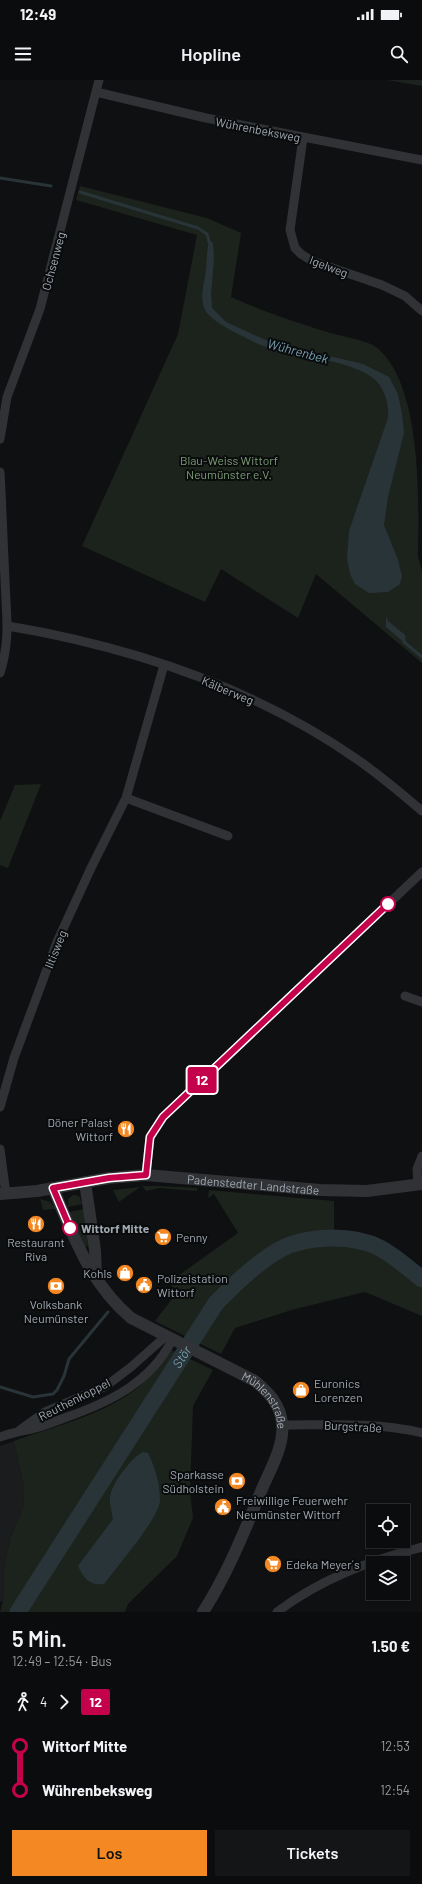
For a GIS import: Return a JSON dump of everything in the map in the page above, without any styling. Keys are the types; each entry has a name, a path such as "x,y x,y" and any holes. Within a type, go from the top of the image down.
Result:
{"street":[{"name":"Ochsenweg","path":"0,439 0,426 7,397 40,309 99,80"},
{"name":"Wührenbeksweg","path":"96,92 206,118 422,160"},
{"name":"Igelweg","path":"303,138 290,230 295,248 312,261 406,296 422,311"},
{"path":"0,472 3,604 8,626 6,650 0,673"},
{"name":"Kälberweg","path":"8,626 80,640 164,665 225,688 290,719 357,759 386,780 422,811"},
{"name":"Iltisweg","path":"0,1107 14,1058 57,942 91,868 126,798 164,665"},
{"path":"126,798 228,836"},
{"path":"146,1175 150,1137 163,1117 422,872"},
{"path":"405,996 422,1002"},
{"path":"0,1149 3,1194 53,1188 85,1182 95,1250 96,1280"},
{"path":"420,1184 417,1169 422,1156"},
{"name":"Padenstedter Landstraße","path":"85,1182 121,1176 146,1175 320,1190 367,1191 420,1184"},
{"name":"Mühlenstraße","path":"53,1188 80,1252 96,1280 114,1304 131,1318 192,1350 243,1374 265,1389 277,1404 283,1424 281,1437 272,1465 236,1553 222,1582 203,1612"},
{"name":"Reuthenkoppel","path":"18,1431 45,1412 106,1386 172,1339"},
{"name":"Reuthenkoppel","path":"0,1437 18,1431 32,1429 98,1406 140,1381 155,1366 172,1339"},
{"name":"Burgstraße","path":"283,1424 377,1426 422,1433"},
{"path":"277,1612 316,1586 342,1573 373,1561 422,1547"}],"shaded area":[{"path":"14,1441 24,1487 24,1499 23,1508 10,1539 4,1568 3,1601 0,1602 0,1446"}],"green space":[{"path":"387,80 422,80 422,86"},
{"name":"Blau-Weiss Wittorf Neumünster e.V.","path":"80,186 207,218 241,233 231,297 292,321 372,345 376,347 391,364 402,387 410,414 415,444 418,504 418,556 422,572 422,663 316,574 298,618 221,569 205,602 82,546 178,334 197,235 76,200"},
{"path":"41,784 8,868 0,865 0,821 15,785"},
{"path":"142,1186 197,1188 197,1191 159,1188 146,1191"},
{"path":"140,1187 119,1202 113,1190"},
{"path":"209,1190 334,1201 334,1238 363,1242 380,1248 409,1268 422,1268 422,1316 365,1292 295,1309 235,1328 221,1354 155,1321 178,1291 168,1283 238,1233 214,1194 208,1198"},
{"path":"73,1195 79,1196 82,1204 68,1207 68,1199"},
{"path":"40,1199 50,1202 56,1209 43,1210"},
{"path":"84,1209 88,1245 85,1248 69,1212"},
{"path":"171,1350 213,1370 193,1406 190,1492 193,1518 177,1556 128,1604 125,1612 0,1612 3,1601 4,1568 10,1539 23,1508 24,1499 24,1487 14,1441 77,1420 122,1398 146,1380"}],"water":[{"path":"210,241 213,243 214,259 211,294 212,308 226,322 270,342 363,364 389,377 398,394 404,433 388,497 384,525 398,560 402,576 400,584 388,592 369,593 355,584 350,574 347,558 349,531 388,418 388,409 384,392 371,376 359,370 328,360 265,347 234,332 210,316 203,306 202,297"},
{"path":"386,616 388,621 405,635 406,644 386,627"},
{"path":"143,1452 148,1453 157,1476 160,1494 158,1508 145,1530 104,1584 94,1584 82,1574 78,1566 113,1519 110,1499 114,1485 128,1465"}],"waterway":[{"name":"Wührenbek","path":"0,178 51,186"},
{"name":"Wührenbek","path":"80,192 198,228 207,234 210,245"},
{"name":"Wührenbek","path":"404,642 422,657"},
{"name":"Stör","path":"18,1612 216,1303 254,1268 279,1250 290,1245 302,1241 329,1238 356,1240 369,1243 386,1251 422,1279"},
{"path":"0,1387 33,1397 53,1394 57,1390 64,1376 69,1359 108,1312"}],"bus line":[{"name":"12","path":"70,1228 53,1188 121,1176 146,1175 150,1137 163,1117 388,904"}],"place":[{"name":"Döner Palast Wittorf","path":"126,1129"},
{"name":"Restaurant Riva","path":"36,1224"},
{"name":"Wittorf Mitte","path":"70,1228"},
{"name":"Penny","path":"163,1237"},
{"name":"Kohls","path":"125,1273"},
{"name":"Polizeistation Wittorf","path":"144,1285"},
{"name":"Volksbank Neumünster","path":"56,1286"},
{"name":"Euronics Lorenzen","path":"301,1390"},
{"name":"Sparkasse Südholstein","path":"237,1481"},
{"name":"Freiwillige Feuerwehr Neumünster Wittorf","path":"223,1507"},
{"name":"Edeka Meyer´s","path":"273,1564"}]}
